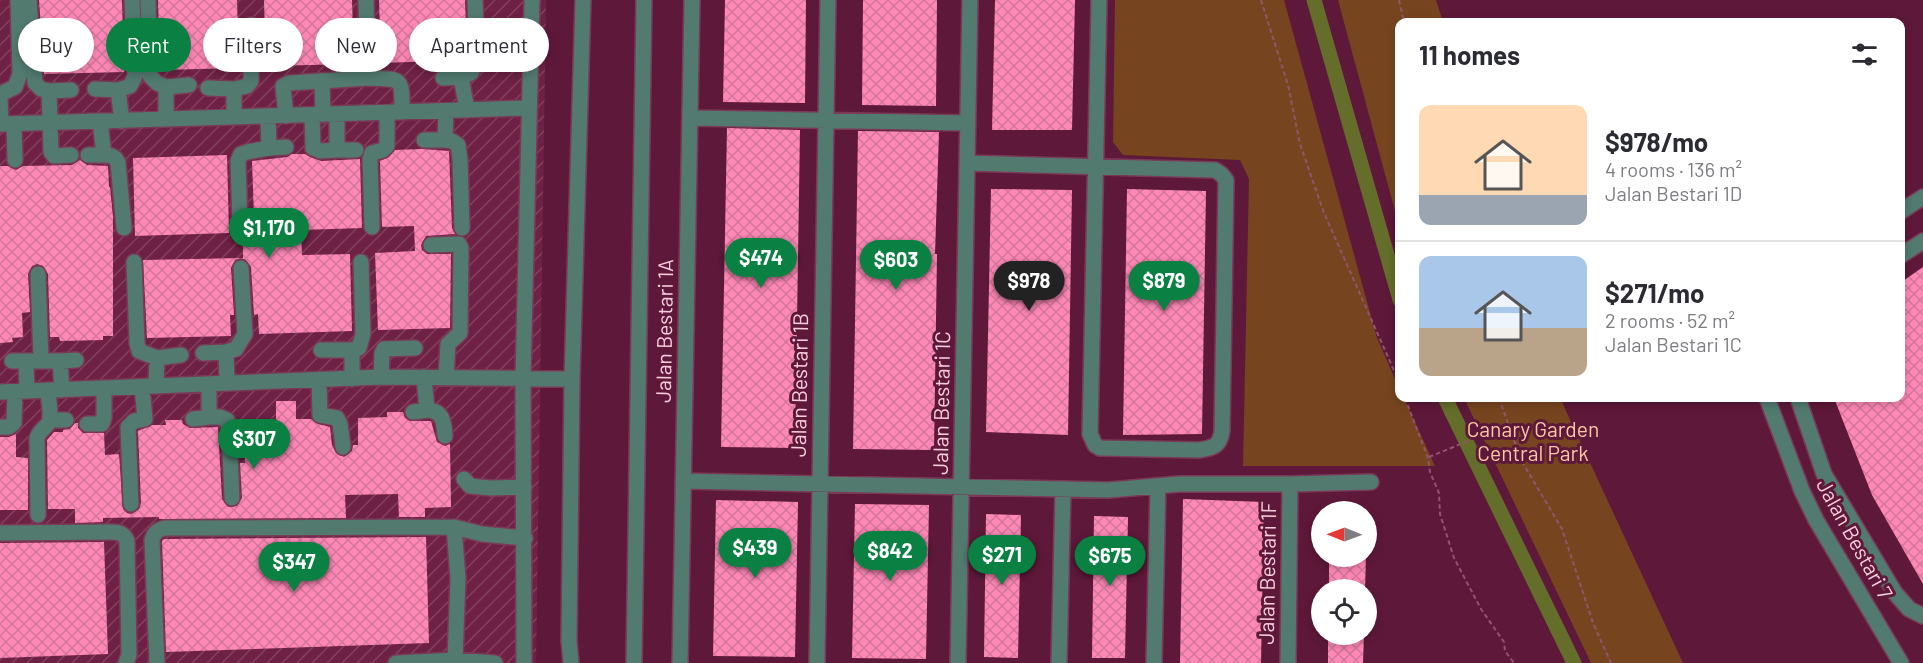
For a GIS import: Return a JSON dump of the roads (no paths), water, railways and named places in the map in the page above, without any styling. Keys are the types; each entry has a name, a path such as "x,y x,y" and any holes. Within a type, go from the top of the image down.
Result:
{"street":[{"path":"15,160 0,95 15,87 20,74 18,0"},
{"path":"29,0 35,83 41,89 50,91 71,90"},
{"path":"95,89 118,90 130,86 135,76 132,0"},
{"path":"148,0 150,76 157,83 166,87 189,85"},
{"path":"366,0 368,78"},
{"path":"443,78 461,77 471,73 477,58 476,0"},
{"path":"524,663 523,378 532,0"},
{"path":"571,663 569,641 572,379 583,0"},
{"path":"634,663 644,0"},
{"name":"Jalan Bestari 1A","path":"680,663 692,0"},
{"name":"Jalan Bestari 1B","path":"817,663 828,0"},
{"name":"Jalan Bestari 1C","path":"958,663 970,0"},
{"path":"967,163 1095,165 1215,170 1221,174 1226,180 1222,431 1218,445 1210,448 1100,448 1095,445 1090,434 1095,165 1099,0"},
{"path":"208,88 234,89 247,86 251,81 251,72"},
{"path":"461,77 467,110"},
{"path":"286,116 283,86 288,83 368,78 394,79 401,84 402,90 387,146 383,150 372,153 370,159 372,227"},
{"path":"322,82 324,115 337,150"},
{"path":"166,87 166,119"},
{"path":"234,89 234,117"},
{"path":"118,90 122,121"},
{"path":"50,91 51,152 54,156 71,155"},
{"path":"5,124 528,108"},
{"path":"444,140 446,111"},
{"path":"324,115 313,148 321,152 356,150"},
{"path":"268,116 269,148"},
{"path":"690,118 968,123"},
{"path":"100,121 104,154"},
{"path":"424,140 452,141 458,145 462,228"},
{"path":"240,223 238,161 241,154 286,147"},
{"path":"88,155 104,154 116,158 124,228"},
{"path":"1905,209 1923,197"},
{"path":"1905,253 1923,241"},
{"path":"431,245 459,244 461,248 460,333 448,344 446,377"},
{"path":"134,262 136,343 139,351 157,358 181,355"},
{"path":"321,350 351,350 359,348 362,342 362,262"},
{"path":"203,353 237,349 245,334 241,268"},
{"path":"38,274 42,360"},
{"path":"381,378 384,349 415,348"},
{"path":"351,350 352,379"},
{"path":"226,352 228,384"},
{"path":"131,504 128,427 134,421 151,418 149,386 157,358"},
{"path":"0,427 9,427 14,423 14,392 19,361 76,360"},
{"path":"38,514 37,438 40,430 50,420 60,361"},
{"path":"424,377 420,411 434,410 441,416 445,436"},
{"path":"14,392 381,378 572,379"},
{"path":"319,380 314,415 337,418 343,447"},
{"path":"209,384 209,417"},
{"path":"87,424 102,423 104,388"},
{"name":"Jalan Bestari 7","path":"1769,402 1815,520 1900,663"},
{"path":"1799,402 1824,474 1895,593 1909,609 1923,616"},
{"path":"193,419 220,417 227,420 232,498"},
{"path":"50,420 66,420"},
{"path":"1802,491 1824,474"},
{"path":"464,479 470,486 524,487"},
{"path":"683,481 1109,490 1179,484 1371,482"},
{"name":"Jalan Bestari 1F","path":"1288,663 1290,484"},
{"path":"1154,663 1158,486"},
{"path":"1059,663 1064,489"},
{"path":"157,663 152,540 158,530 165,528 454,527 482,534 525,538"},
{"path":"454,527 458,578 455,662"},
{"path":"0,533 110,532 125,536 129,655 126,663"},
{"path":"396,663 495,663"}],"waterway":[{"path":"1314,0 1395,283"},
{"path":"1447,402 1574,663"}],"park label":[{"name":"Canary Garden Central Park","path":"1533,442"}]}
